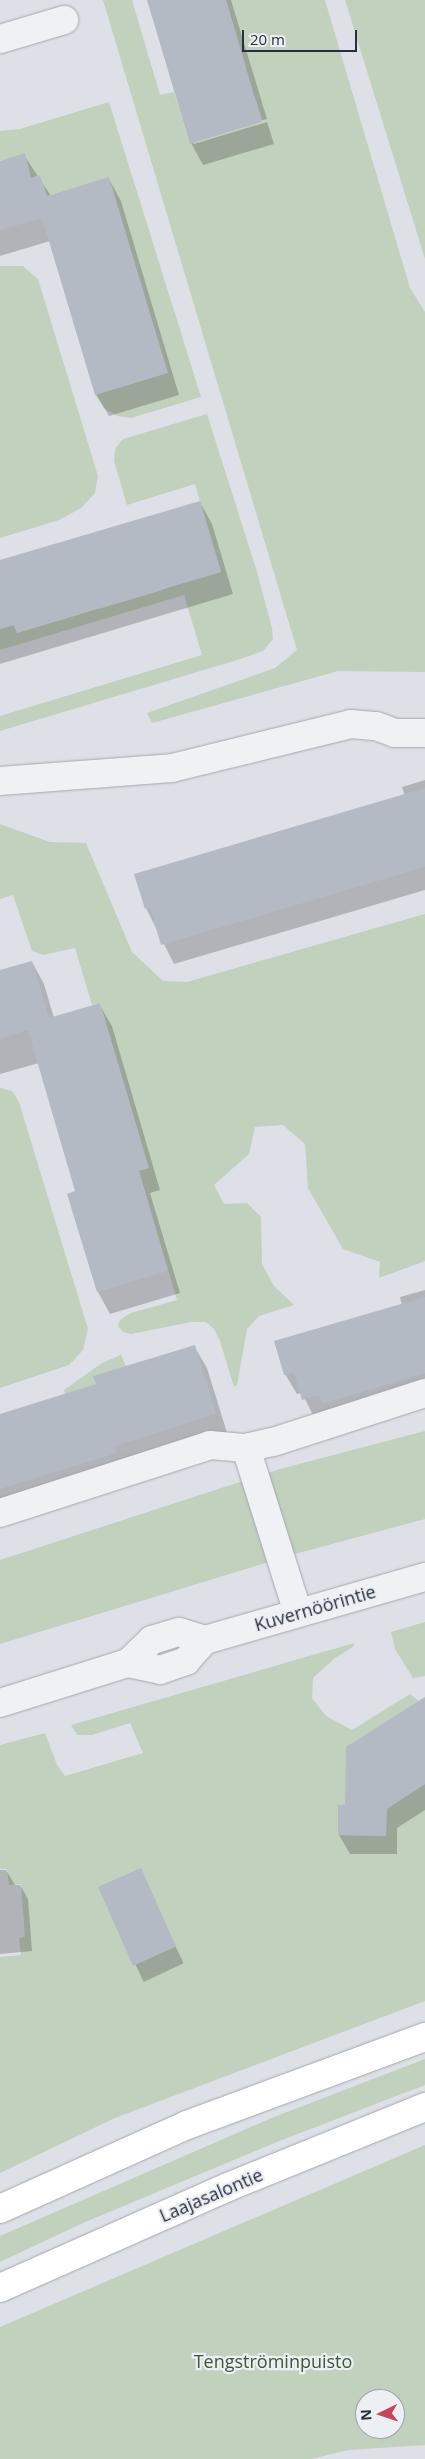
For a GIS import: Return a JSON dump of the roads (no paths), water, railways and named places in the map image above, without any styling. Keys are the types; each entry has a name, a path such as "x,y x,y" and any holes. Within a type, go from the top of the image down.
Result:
{"main road":[{"path":"0,2209 187,2125 425,2037"},
{"name":"Laajasalontie","path":"0,2288 228,2186 425,2107"}],"street":[{"path":"0,39 64,20"},
{"path":"0,781 172,768 351,724 376,726 395,733 425,733"},
{"path":"0,1513 210,1445 246,1448 273,1442 425,1393"},
{"path":"246,1448 298,1613"},
{"name":"Kuvernöörintie","path":"0,1703 128,1663 152,1640 178,1632 205,1640 425,1577"}],"park label":[{"name":"Tengströminpuisto","path":"273,2361"}]}
